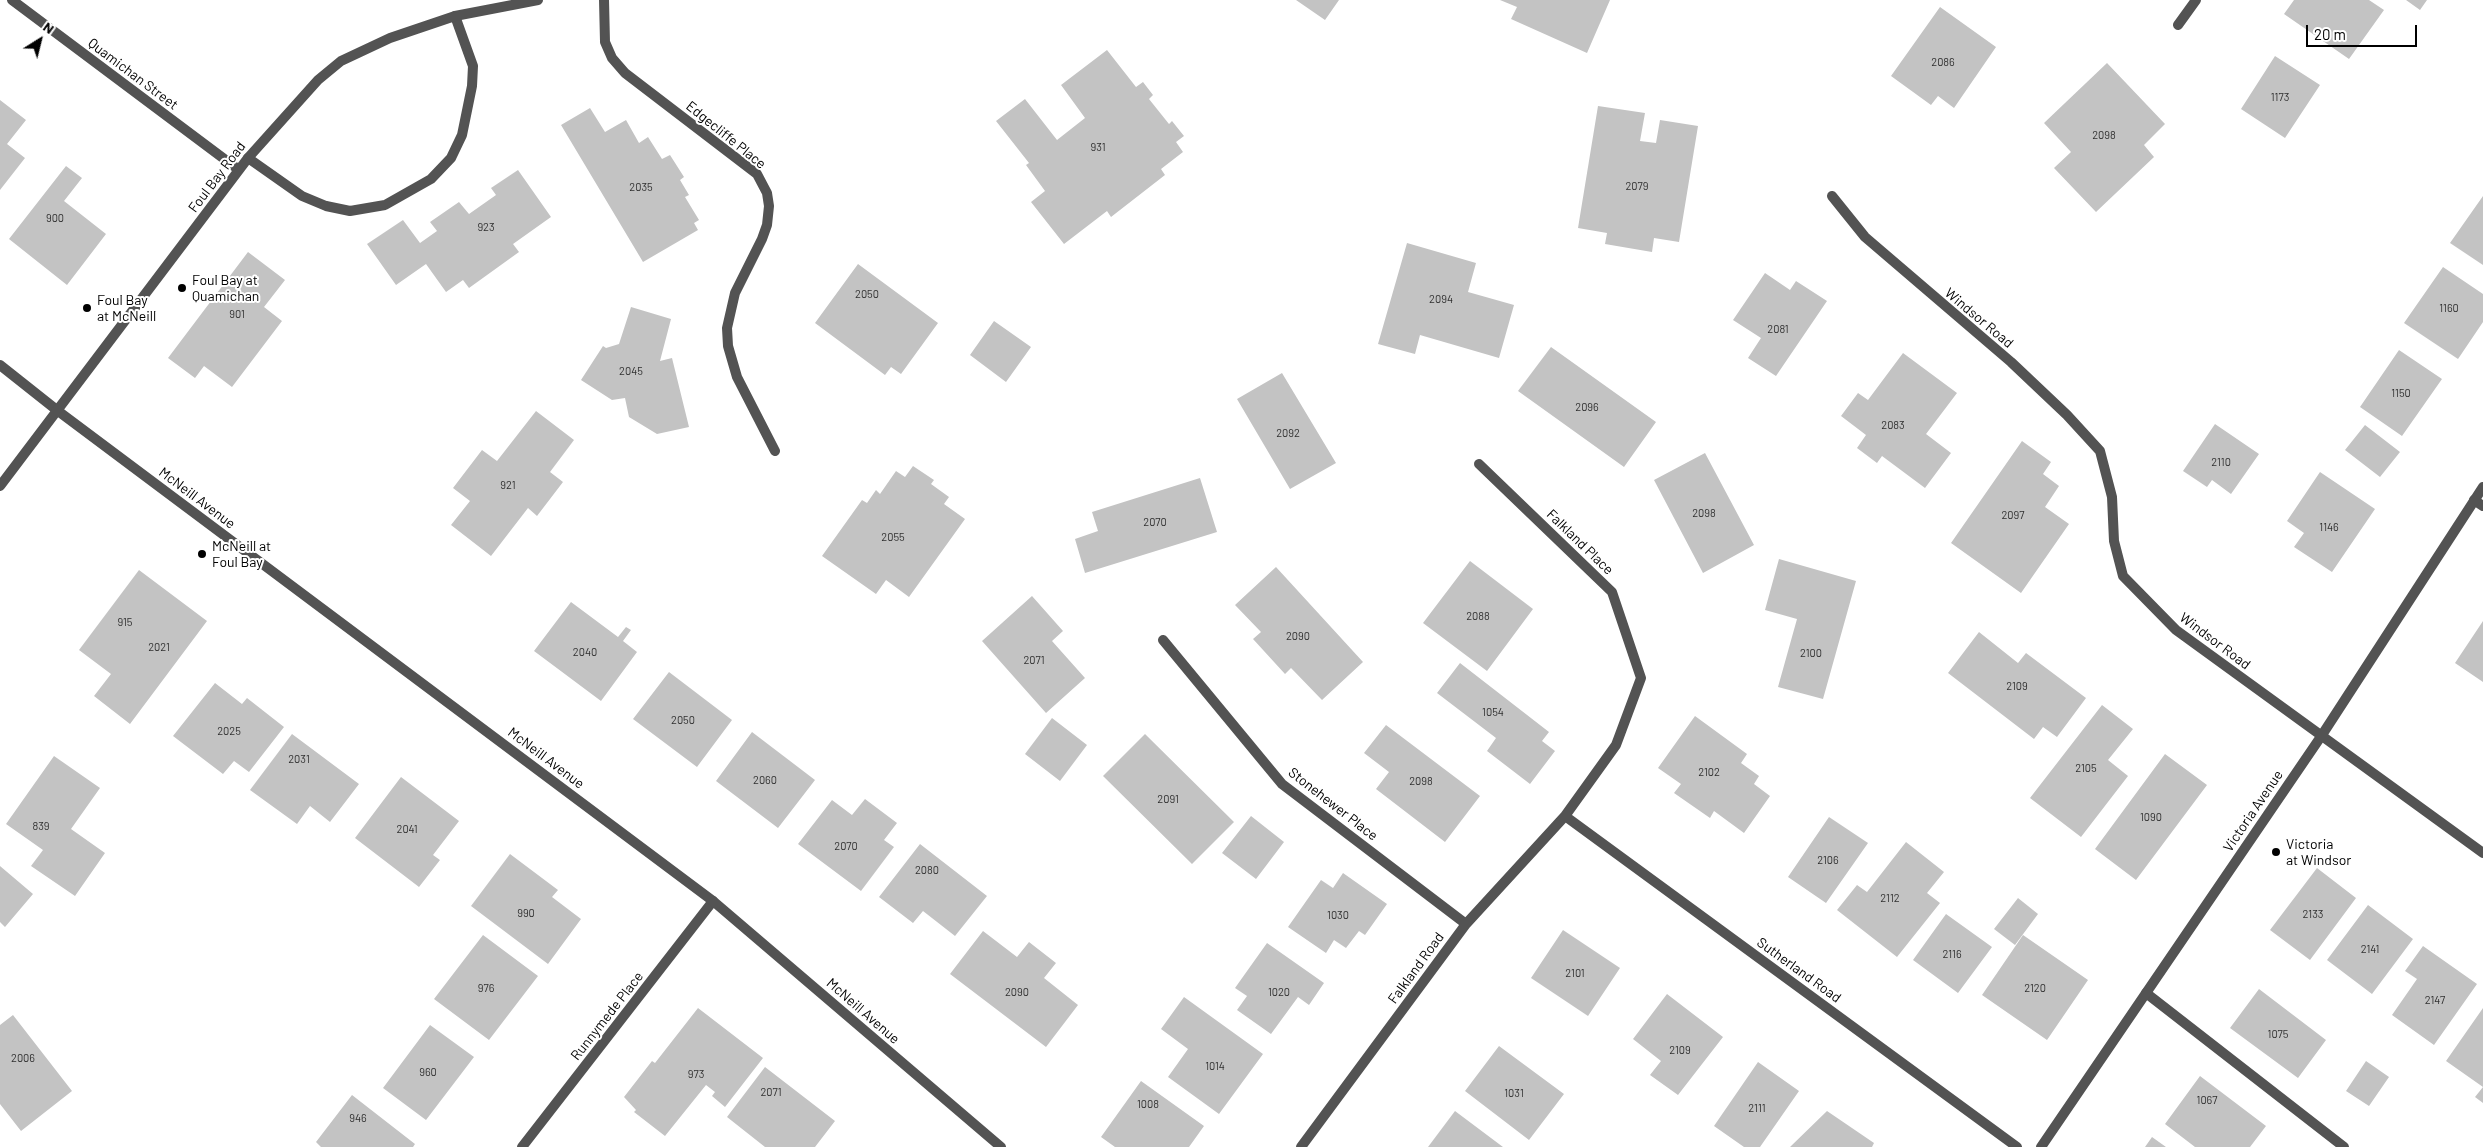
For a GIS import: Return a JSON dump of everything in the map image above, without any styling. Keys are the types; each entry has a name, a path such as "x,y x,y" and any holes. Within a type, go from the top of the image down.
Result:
{"street":[{"name":"Quamichan Street","path":"12,0 239,170"},
{"name":"Foul Bay Road","path":"0,486 248,158 318,80 341,61 390,38 455,16 538,0"},
{"name":"Edgecliffe Place","path":"604,0 606,42 612,58 625,73 757,174 767,193 769,206 767,225 762,240 735,293 727,328 728,346 737,377 775,451"},
{"path":"2178,25 2196,0"},
{"path":"248,158 302,196 326,206 350,211 385,205 431,179 451,158 462,135 472,86 473,66 455,16"},
{"name":"Windsor Road","path":"1832,196 1865,236 2011,362 2067,415 2100,452 2112,497 2114,541 2123,576 2176,630 2483,853"},
{"name":"McNeill Avenue","path":"0,365 58,411 714,901 1001,1147"},
{"name":"Falkland Place","path":"1479,464 1612,592 1641,678 1616,745 1565,816"},
{"name":"Victoria Avenue","path":"2041,1147 2478,503 2483,487"},
{"name":"Stonehewer Place","path":"1163,640 1282,784 1466,924"},
{"name":"Falkland Road","path":"1301,1147 1466,924 1565,816"},
{"name":"Sutherland Road","path":"1565,816 2017,1147"},
{"name":"Runnymede Place","path":"522,1147 714,901"},
{"path":"2146,993 2344,1147"}],"building":[{"path":"1296,0 1339,0 1325,20"},
{"path":"1500,0 1610,0 1587,53 1511,19 1517,7"},
{"path":"2294,0 2369,0 2384,10 2349,59 2284,14"},
{"path":"2406,0 2427,0 2420,10"},
{"path":"1940,7 1996,47 1954,108 1938,96 1931,105 1891,76"},
{"path":"1107,50 1136,87 1143,82 1153,95 1149,99 1169,124 1172,121 1184,136 1176,142 1183,152 1161,169 1165,175 1111,217 1107,211 1064,244 1031,202 1045,191 1026,165 1029,163 996,121 1025,99 1057,140 1085,118 1061,85"},
{"path":"2275,56 2320,85 2285,138 2241,109"},
{"path":"2107,63 2165,124 2144,145 2154,157 2096,212 2054,168 2071,152 2044,123"},
{"path":"0,100 26,120 7,144 25,158 0,190"},
{"path":"1598,106 1645,113 1640,141 1656,143 1660,120 1698,126 1679,242 1654,238 1652,252 1605,244 1607,233 1578,228"},
{"path":"590,108 605,132 626,120 639,143 648,137 662,159 670,155 684,177 680,180 689,195 685,197 699,220 694,223 698,230 643,262 561,125"},
{"path":"66,166 82,178 64,201 106,234 67,285 9,239"},
{"path":"518,170 551,217 513,244 519,252 469,288 463,280 446,292 426,264 396,285 367,244 403,220 420,243 437,231 430,222 459,202 469,214 496,195 491,188"},
{"path":"2483,196 2483,265 2450,243"},
{"path":"1407,243 1476,263 1468,292 1514,305 1499,358 1420,335 1415,354 1378,344"},
{"path":"248,252 285,280 264,307 282,321 232,387 204,366 195,378 168,358"},
{"path":"858,264 938,323 901,374 891,367 885,375 815,323"},
{"path":"2443,267 2483,294 2483,322 2458,359 2404,323"},
{"path":"1765,273 1790,290 1796,281 1827,301 1776,376 1748,358 1761,338 1733,320"},
{"path":"631,307 671,319 660,361 672,358 689,427 657,434 629,417 625,398 612,400 581,380 603,346 606,348 619,344"},
{"path":"994,321 1031,347 1006,382 970,355"},
{"path":"1551,347 1656,422 1624,467 1518,391"},
{"path":"2399,350 2442,379 2402,436 2360,407"},
{"path":"1903,353 1957,393 1926,434 1951,453 1925,488 1882,456 1877,463 1857,448 1866,435 1841,416 1858,393 1868,400"},
{"path":"1282,373 1336,463 1290,489 1237,399"},
{"path":"536,411 574,440 550,472 563,482 537,516 528,508 491,556 451,525 470,501 453,488 482,450 497,461"},
{"path":"2215,424 2259,454 2231,494 2212,480 2207,487 2183,471"},
{"path":"2365,425 2400,452 2380,477 2345,450"},
{"path":"2022,441 2051,462 2043,474 2059,486 2045,507 2069,524 2021,593 1951,543"},
{"path":"1705,453 1754,545 1703,573 1654,480"},
{"path":"913,466 934,480 931,484 949,497 944,504 965,519 909,597 886,580 876,594 822,556 862,500 867,503 876,490 880,494 896,471 905,477"},
{"path":"2320,472 2375,509 2332,572 2294,547 2304,533 2287,521"},
{"path":"1200,478 1217,532 1085,573 1075,539 1098,531 1092,512"},
{"path":"1779,559 1856,581 1823,699 1778,687 1797,619 1765,610"},
{"path":"1470,561 1533,609 1487,671 1423,623"},
{"path":"1276,567 1363,662 1322,700 1291,668 1285,674 1253,639 1261,632 1235,605"},
{"path":"139,570 207,621 130,724 94,696 111,674 79,650"},
{"path":"1032,596 1063,631 1052,641 1085,678 1046,713 982,641"},
{"path":"571,602 618,637 626,627 631,630 623,641 637,652 601,701 534,651"},
{"path":"2483,621 2483,682 2455,663"},
{"path":"1979,632 2018,663 2026,653 2086,698 2057,737 2043,727 2034,739 1948,673"},
{"path":"1460,663 1549,732 1542,741 1555,751 1530,784 1487,751 1496,738 1437,693"},
{"path":"669,672 732,720 697,767 633,719"},
{"path":"215,683 242,704 247,698 284,727 249,772 234,761 223,774 173,736"},
{"path":"2102,705 2133,729 2108,760 2128,776 2081,837 2030,798"},
{"path":"1695,716 1747,754 1741,763 1759,776 1754,784 1770,796 1744,833 1714,811 1710,818 1674,793 1681,784 1658,768"},
{"path":"1052,718 1087,745 1060,781 1025,754"},
{"path":"1386,725 1480,796 1445,842 1376,789 1389,772 1364,753"},
{"path":"752,732 815,780 778,828 716,781"},
{"path":"292,734 359,784 330,822 310,806 297,824 250,790"},
{"path":"1145,734 1234,822 1192,864 1103,776"},
{"path":"2165,754 2207,785 2136,880 2095,849"},
{"path":"54,756 100,788 71,829 105,853 75,896 31,866 43,850 6,824"},
{"path":"401,777 459,821 433,855 440,860 419,887 355,838"},
{"path":"865,799 897,823 884,840 894,847 861,891 798,844 832,800 852,815"},
{"path":"1251,816 1284,842 1256,879 1222,853"},
{"path":"1829,817 1868,843 1826,903 1788,877"},
{"path":"1906,842 1944,872 1927,893 1940,903 1897,957 1837,910 1857,885 1867,892"},
{"path":"920,844 987,896 955,936 923,911 913,923 879,897"},
{"path":"510,854 558,890 552,897 581,919 548,964 471,906"},
{"path":"0,866 33,894 5,927 0,922"},
{"path":"2317,868 2356,898 2310,960 2270,930"},
{"path":"1343,873 1387,904 1365,935 1359,931 1346,948 1334,940 1326,953 1288,927 1321,880 1333,888"},
{"path":"2018,898 2038,914 2015,945 1994,929"},
{"path":"2368,905 2413,939 2372,994 2327,960"},
{"path":"1946,914 1992,947 1958,993 1913,960"},
{"path":"1563,930 1620,968 1588,1016 1531,978"},
{"path":"983,931 1017,957 1029,942 1056,963 1044,978 1078,1005 1046,1047 950,974"},
{"path":"483,935 538,976 489,1040 434,999"},
{"path":"2023,935 2088,980 2047,1040 1982,995"},
{"path":"1267,943 1324,983 1309,1005 1298,997 1271,1034 1237,1010 1247,996 1235,988"},
{"path":"2423,946 2477,984 2434,1045 2392,1015 2417,979 2405,971"},
{"path":"2259,989 2326,1040 2298,1078 2230,1028"},
{"path":"1667,994 1723,1037 1678,1095 1650,1075 1661,1061 1633,1039"},
{"path":"1184,997 1263,1054 1219,1114 1168,1077 1188,1049 1161,1029"},
{"path":"698,1008 763,1058 725,1107 712,1096 715,1092 706,1085 665,1136 634,1112 636,1110 624,1097 652,1061 655,1063"},
{"path":"2483,1008 2483,1087 2446,1061"},
{"path":"13,1015 72,1091 21,1131 0,1104 0,1025"},
{"path":"430,1025 474,1057 426,1120 383,1088"},
{"path":"1499,1046 1564,1094 1529,1140 1465,1091"},
{"path":"2366,1061 2389,1077 2369,1106 2346,1091"},
{"path":"1758,1062 1799,1091 1760,1147 1744,1147 1714,1126"},
{"path":"765,1067 835,1121 815,1147 765,1147 727,1117"},
{"path":"2200,1076 2266,1126 2250,1147 2195,1147 2165,1124"},
{"path":"1141,1081 1204,1126 1189,1147 1115,1147 1101,1137"},
{"path":"2483,1087 2483,1103 2475,1097"},
{"path":"352,1095 415,1144 413,1147 321,1147 316,1142"},
{"path":"1455,1111 1503,1147 1428,1147"},
{"path":"1827,1111 1874,1143 1872,1147 1790,1147"},
{"path":"2152,1137 2166,1147 2145,1147"}],"place":[{"name":"Foul Bay at Quamichan","path":"182,288"},
{"name":"Foul Bay at McNeill","path":"87,308"},
{"name":"McNeill at Foul Bay","path":"202,554"},
{"name":"Victoria at Windsor","path":"2276,852"}]}
